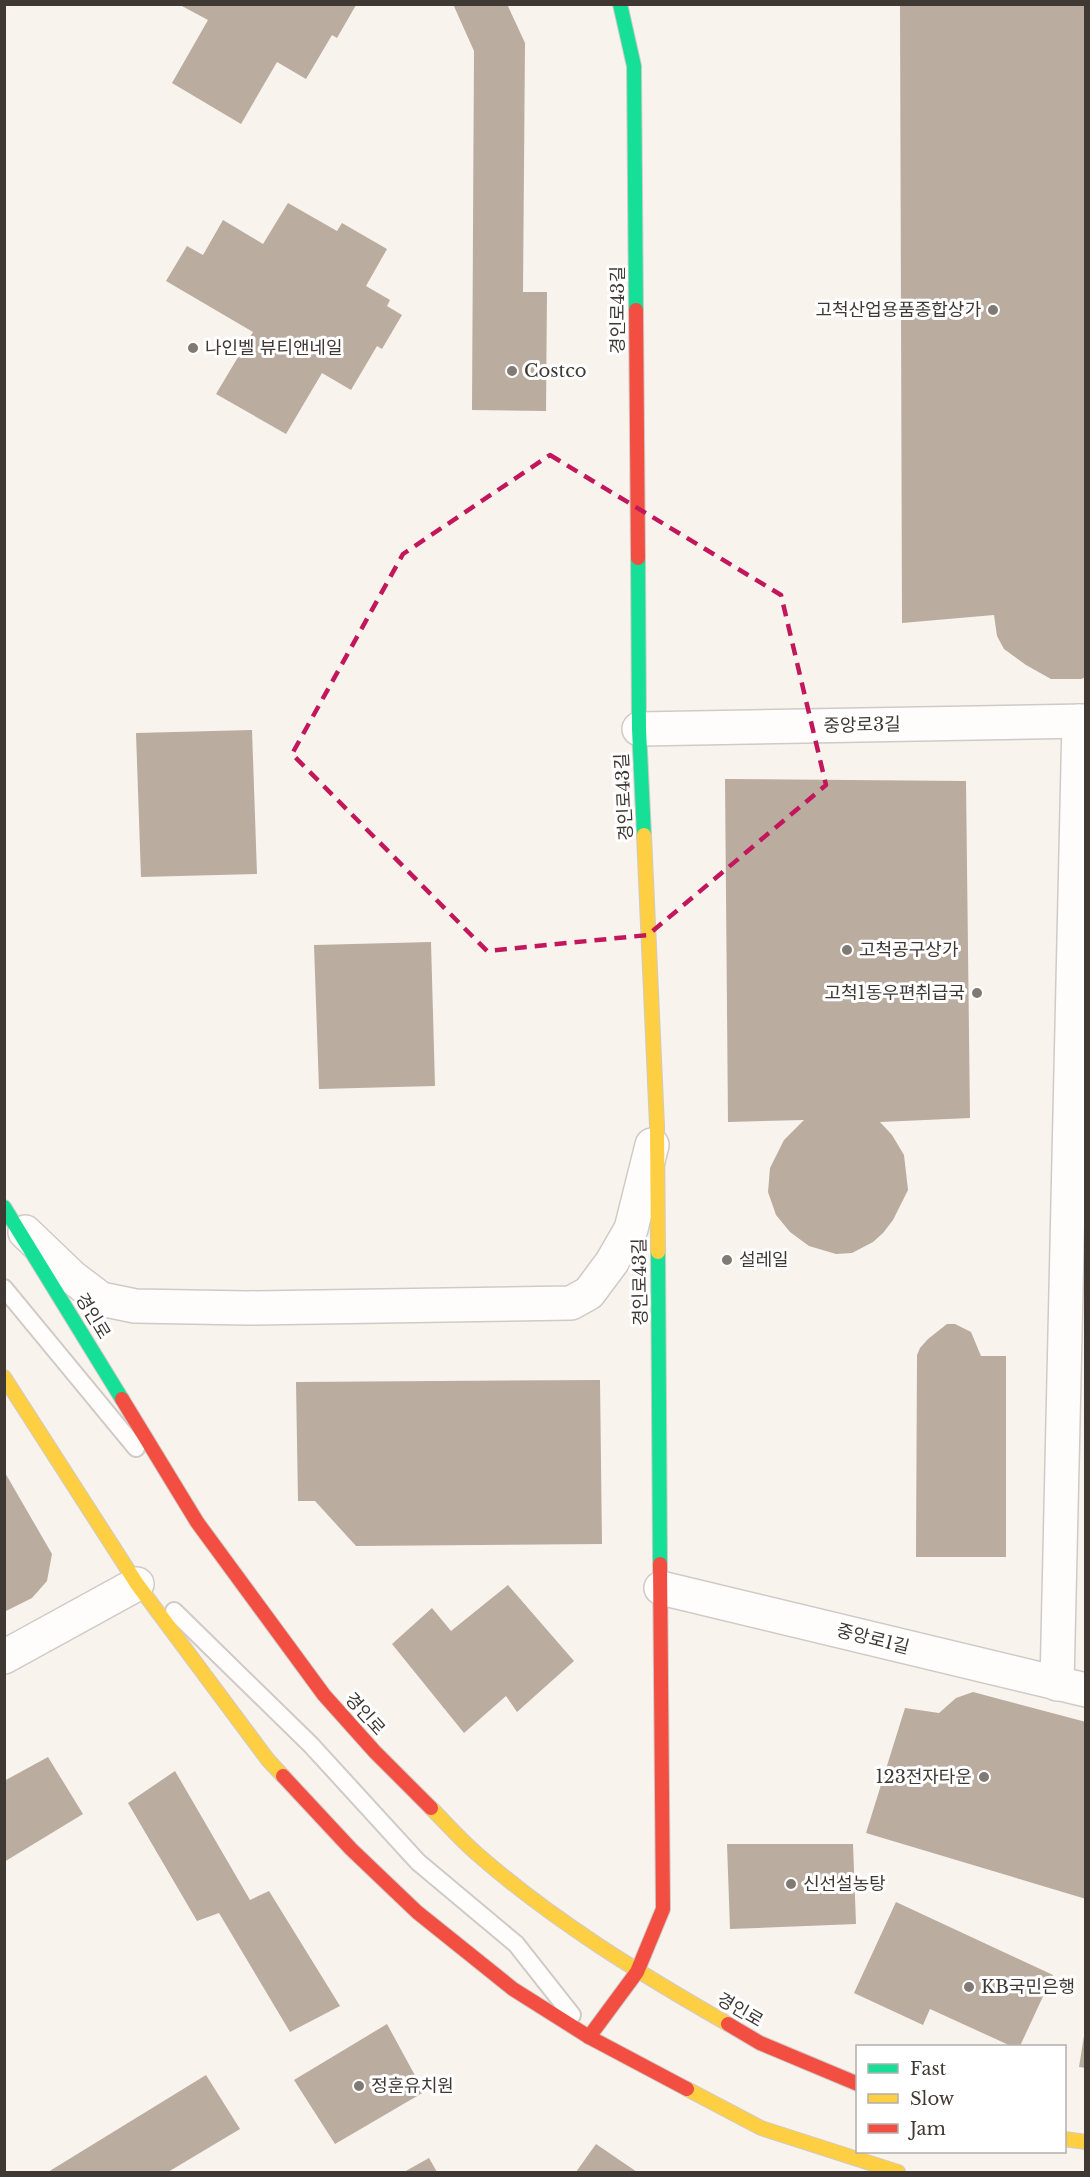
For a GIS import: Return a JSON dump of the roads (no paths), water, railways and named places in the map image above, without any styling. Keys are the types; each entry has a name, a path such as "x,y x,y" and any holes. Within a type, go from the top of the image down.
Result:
{"main road":[{"name":"경인로43길","path":"589,2037 637,1972 663,1909 657,1126 639,729 634,66 620,4"},
{"name":"경인로","path":"9,1214 198,1522 324,1695 375,1752 475,1852 539,1904 637,1972 760,2043 856,2083"},
{"path":"4,1377 129,1572 268,1760 351,1849 417,1912 513,1989 589,2037 761,2128 898,2172"},
{"path":"1066,2139 1086,2142"}],"street":[{"name":"중앙로3길","path":"639,729 1082,721"},
{"path":"1071,1687 1082,721"},
{"path":"9,1214 72,1277 101,1299 135,1306 248,1308 571,1303 589,1293 612,1262 631,1228 657,1126"},
{"path":"4,1657 129,1572"},
{"name":"중앙로1길","path":"661,1588 1071,1687"}],"lane":[{"path":"4,1288 198,1522"},
{"path":"129,1572 311,1745 418,1862 516,1944 589,2037"}],"place":[{"name":"고척산업용품종합상가","path":"993,310"},
{"name":"나인벨 뷰티앤네일","path":"193,348"},
{"name":"Costco","path":"512,371"},
{"name":"고척공구상가","path":"847,950"},
{"name":"고척1동우편취급국","path":"977,993"},
{"name":"설레일","path":"727,1260"},
{"name":"123전자타운","path":"984,1777"},
{"name":"신선설농탕","path":"791,1884"},
{"name":"KB국민은행","path":"969,1987"},
{"name":"정훈유치원","path":"359,2086"}]}
